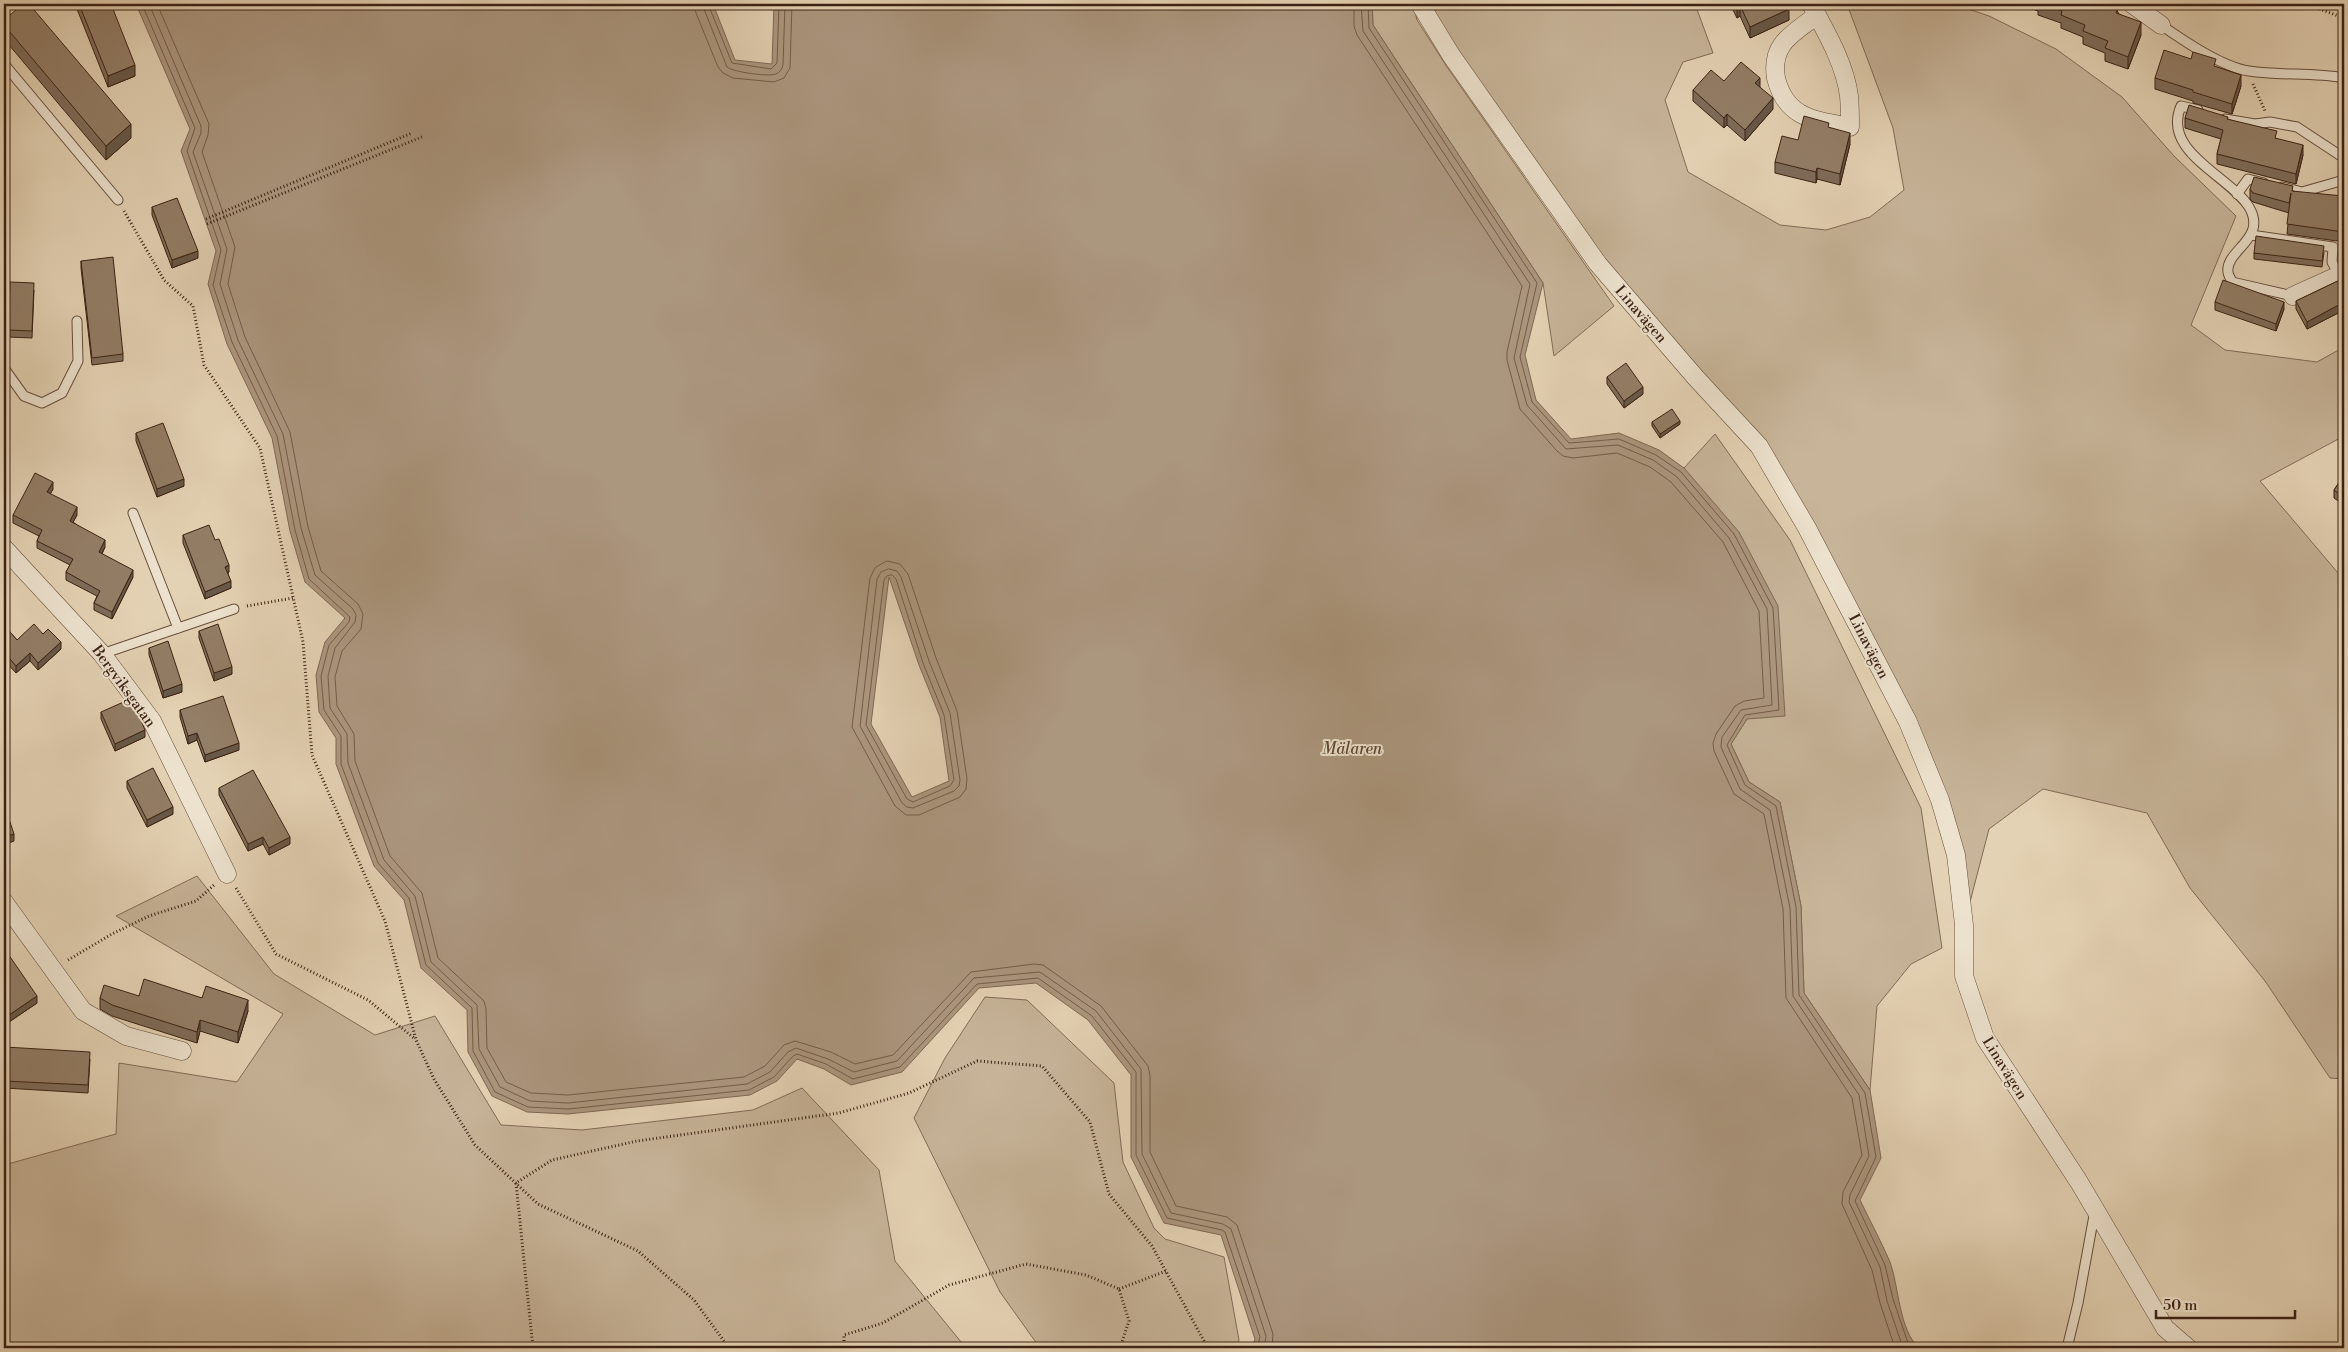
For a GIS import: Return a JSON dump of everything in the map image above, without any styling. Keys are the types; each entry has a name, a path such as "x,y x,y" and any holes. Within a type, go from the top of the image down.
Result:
{"street":[{"name":"Linavägen","path":"1420,4 1451,55 1598,264 1696,378 1759,446 1807,528 1908,722 1940,800 1956,855 1964,925 1964,976 1985,1038 2095,1208 2165,1328 2188,1348"},
{"path":"2132,4 2161,25"},
{"path":"1814,9 1843,72 1849,96 1850,127 1806,118 1790,108 1780,91 1776,75 1775,58 1782,44 1814,9"},
{"path":"2293,296 2342,274"},
{"name":"Bergviksgatan","path":"4,548 102,654 152,722 226,874"},
{"path":"4,902 83,1011 126,1036 182,1052"}],"lane":[{"path":"2161,25 2199,51 2246,71 2320,74 2344,78"},
{"path":"4,64 118,200"},
{"path":"2293,296 2232,282 2227,271 2230,260 2250,239 2253,223 2249,208 2237,194 2204,167 2181,139 2176,118 2181,106 2255,124 2270,122 2297,127 2344,158"},
{"path":"2237,194 2248,179 2302,192 2344,180"},
{"path":"2250,235 2333,247 2332,262 2342,274"},
{"path":"4,368 24,396 42,403 62,393 78,361 77,321"},
{"path":"133,513 178,628"},
{"path":"102,654 234,609"},
{"path":"2067,1348 2078,1303 2095,1208"}],"path":[{"path":"138,8 148,4"},
{"path":"2306,4 2344,18"},
{"path":"2246,71 2270,122"},
{"path":"206,219 412,133"},
{"path":"208,224 422,137"},
{"path":"118,200 164,280 193,306 204,364 260,448 303,642 312,755 385,921 416,1040 434,1079 475,1145 538,1204 638,1251 694,1300 729,1348"},
{"path":"234,609 293,598"},
{"path":"52,969 112,934 142,920 196,901 226,874 276,954 368,1000 416,1040"},
{"path":"516,1183 552,1160 637,1141 839,1113 909,1093 977,1061 1042,1066 1090,1122 1109,1194 1152,1246 1204,1341 1206,1348"},
{"path":"516,1183 533,1348"},
{"path":"844,1348 844,1335 883,1323 949,1285 1026,1264 1086,1276 1119,1289 1166,1271"},
{"path":"1119,1289 1129,1321 1120,1348"}],"shaded area":[{"path":"1372,4 1413,4 1417,20 1447,67 1614,306 1554,356 1543,283 1373,25"},
{"path":"1420,4 1695,4 1713,53 1683,62 1665,100 1688,172 1780,225 1826,230 1870,217 1904,190 1893,128 1847,4 1954,4 1989,16 2056,49 2122,97 2174,156 2236,216 2191,325 2225,350 2317,362 2344,347 2344,436 2260,481 2344,580 2344,1079 2330,1078 2265,981 2190,888 2147,813 2043,789 1989,829 1964,925 1940,800 1759,446 1598,264"},
{"path":"1715,434 1790,540 1921,808 1942,948 1911,964 1877,1006 1870,1090 1804,993 1801,906 1780,802 1749,782 1731,744 1747,719 1684,468"},
{"path":"197,876 274,974 375,1035 435,1016 501,1125 582,1130 753,1110 802,1088 879,1170 895,1261 966,1348 4,1348 4,1165 116,1134 119,1063 237,1082 283,1014 116,916"},
{"path":"985,997 1027,1000 1114,1083 1123,1162 1154,1228 1165,1239 1224,1257 1239,1340 1236,1348 1040,1348 1000,1292 914,1118 945,1058"}],"water":[{"name":"Mälaren","path":"136,4 713,4 735,60 772,64 774,4 1372,4 1373,25 1543,283 1525,355 1536,400 1571,439 1619,433 1659,450 1684,468 1739,532 1778,606 1785,716 1747,719 1731,744 1749,782 1780,802 1801,906 1804,993 1870,1090 1881,1158 1860,1200 1890,1262 1903,1319 1912,1340 1919,1348 1252,1348 1255,1339 1221,1235 1164,1223 1131,1157 1131,1075 1088,1020 1036,983 979,988 902,1072 851,1085 824,1069 797,1059 777,1081 750,1095 568,1114 527,1112 492,1096 468,1052 467,1010 421,968 404,900 374,866 336,764 336,738 319,712 316,675 325,642 345,618 305,582 290,531 272,438 227,344 208,284 216,251 181,151 190,129","holes":["889,577 919,665 940,717 949,781 912,797 871,724"]}],"building":[{"path":"23,4 29,4 131,124 106,146 4,25 4,20"},
{"path":"79,4 111,4 135,65 108,76"},
{"path":"1735,4 1786,4 1789,9 1750,27 1740,5 1737,7"},
{"path":"2043,4 2113,4 2119,6 2116,13 2141,22 2128,57 2105,48 2108,41 2083,31 2085,25 2061,15 2062,11"},
{"path":"2164,50 2191,59 2193,52 2216,59 2214,66 2241,75 2232,104 2155,78"},
{"path":"1741,62 1760,78 1755,83 1773,98 1745,130 1727,114 1724,118 1693,90 1711,70 1724,81"},
{"path":"2189,105 2228,117 2227,119 2277,131 2275,138 2303,145 2296,174 2217,154 2223,130 2185,118"},
{"path":"1804,116 1829,123 1828,127 1850,133 1840,174 1817,168 1816,172 1775,162 1782,136 1798,140"},
{"path":"2254,177 2293,186 2292,191 2343,196 2344,232 2287,224 2291,193 2289,203 2253,193 2250,189"},
{"path":"177,198 198,251 172,260 152,207"},
{"path":"2256,236 2324,246 2322,261 2254,253"},
{"path":"113,257 123,354 92,358 81,261"},
{"path":"2344,278 2344,302 2307,322 2296,301"},
{"path":"2223,280 2284,302 2276,324 2215,302"},
{"path":"10,282 34,283 32,331 8,330"},
{"path":"1626,363 1643,387 1624,401 1607,377"},
{"path":"1672,409 1680,421 1660,434 1652,422"},
{"path":"163,423 184,479 157,489 136,433"},
{"path":"35,473 53,482 47,492 77,507 70,521 105,540 99,552 133,570 112,612 94,603 100,591 66,572 73,559 37,541 42,530 13,515"},
{"path":"2344,475 2344,498 2334,490"},
{"path":"209,525 215,540 219,539 229,565 225,567 231,581 205,592 183,535"},
{"path":"34,624 43,634 48,629 61,642 38,663 30,653 16,666 4,652 4,625 17,640"},
{"path":"218,624 232,667 214,673 199,631"},
{"path":"168,641 182,684 163,691 149,648"},
{"path":"223,696 239,743 205,755 197,733 188,736 180,710"},
{"path":"128,700 137,711 145,730 115,744 101,712"},
{"path":"153,768 173,807 147,820 127,781"},
{"path":"253,770 290,837 269,848 263,837 248,844 219,788"},
{"path":"4,807 14,834 4,837"},
{"path":"4,948 37,996 9,1015 4,1007"},
{"path":"144,979 202,998 206,986 248,1000 238,1032 200,1020 197,1032 112,1005 100,998 104,985 139,996"},
{"path":"5,1047 90,1052 88,1085 4,1081"}]}
